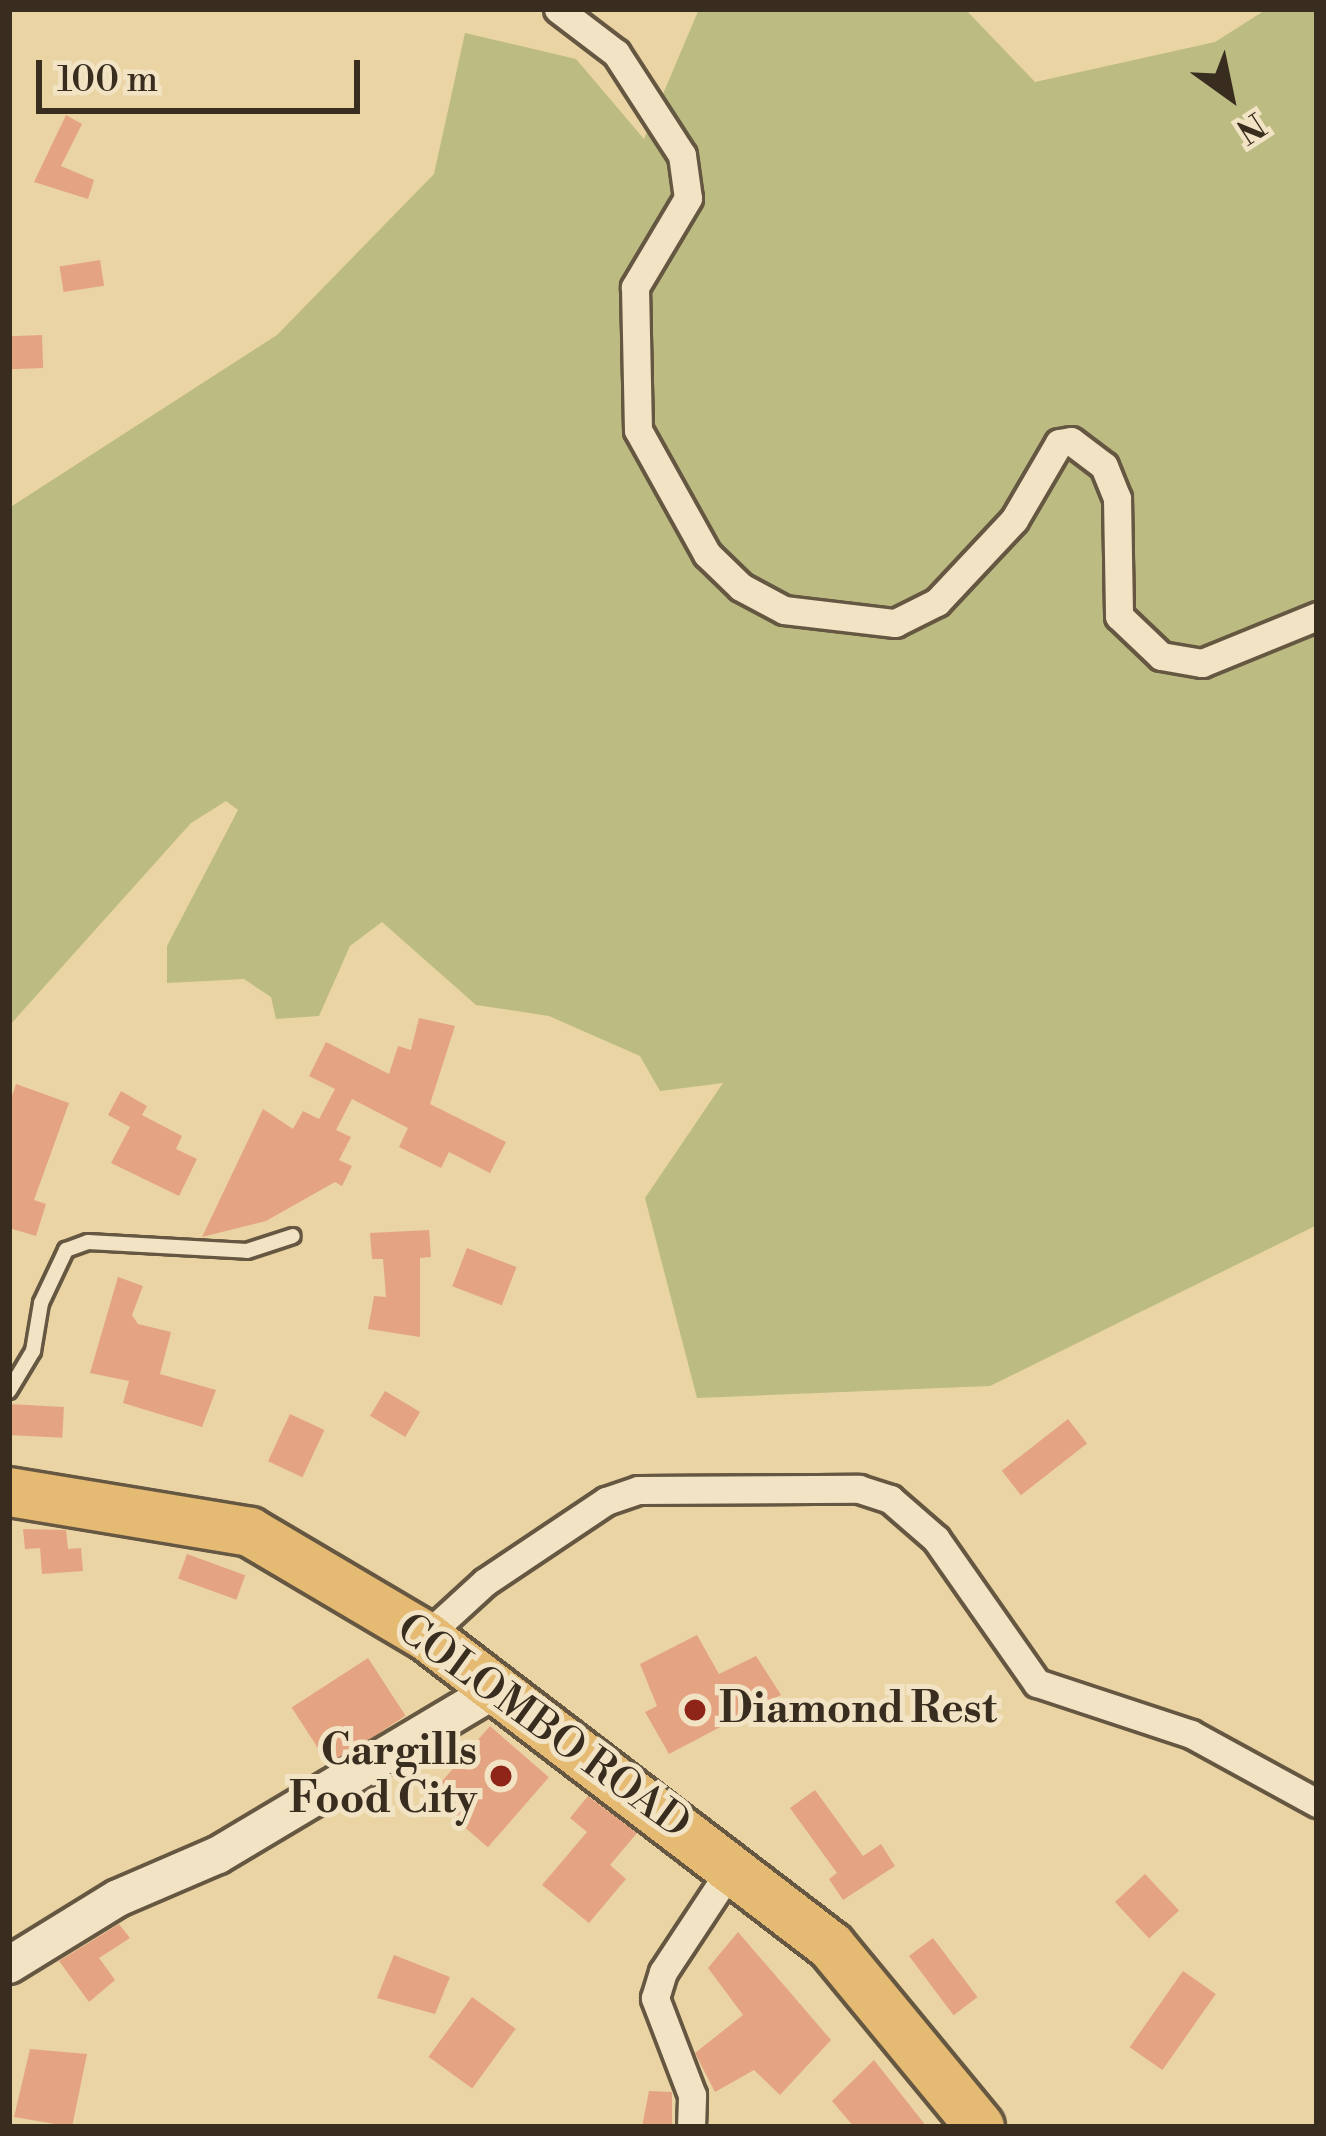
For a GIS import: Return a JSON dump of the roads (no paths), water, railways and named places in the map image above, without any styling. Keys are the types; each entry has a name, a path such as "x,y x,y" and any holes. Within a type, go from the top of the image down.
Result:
{"highway":[{"name":"COLOMBO ROAD","path":"9,1492 250,1532 426,1636 733,1866 831,1946 980,2127"}],"street":[{"path":"558,9 616,52 682,155 688,198 635,287 638,430 707,554 741,587 784,610 895,623 938,602 1014,520 1059,443 1071,441 1104,466 1117,498 1119,616 1161,656 1202,663 1317,616"},
{"path":"426,1636 485,1582 606,1501 638,1490 718,1485 859,1489 890,1499 936,1539 1036,1683 1191,1734 1317,1803"},
{"path":"9,1965 118,1898 218,1856 497,1688"},
{"path":"691,2127 692,2096 655,1998 663,1972 733,1866"}],"lane":[{"path":"9,1391 33,1351 41,1303 66,1250 88,1242 247,1251 293,1236"}],"place":[{"name":"Diamond Rest","path":"695,1710"},
{"name":"Cargills Food City","path":"501,1776"}]}
